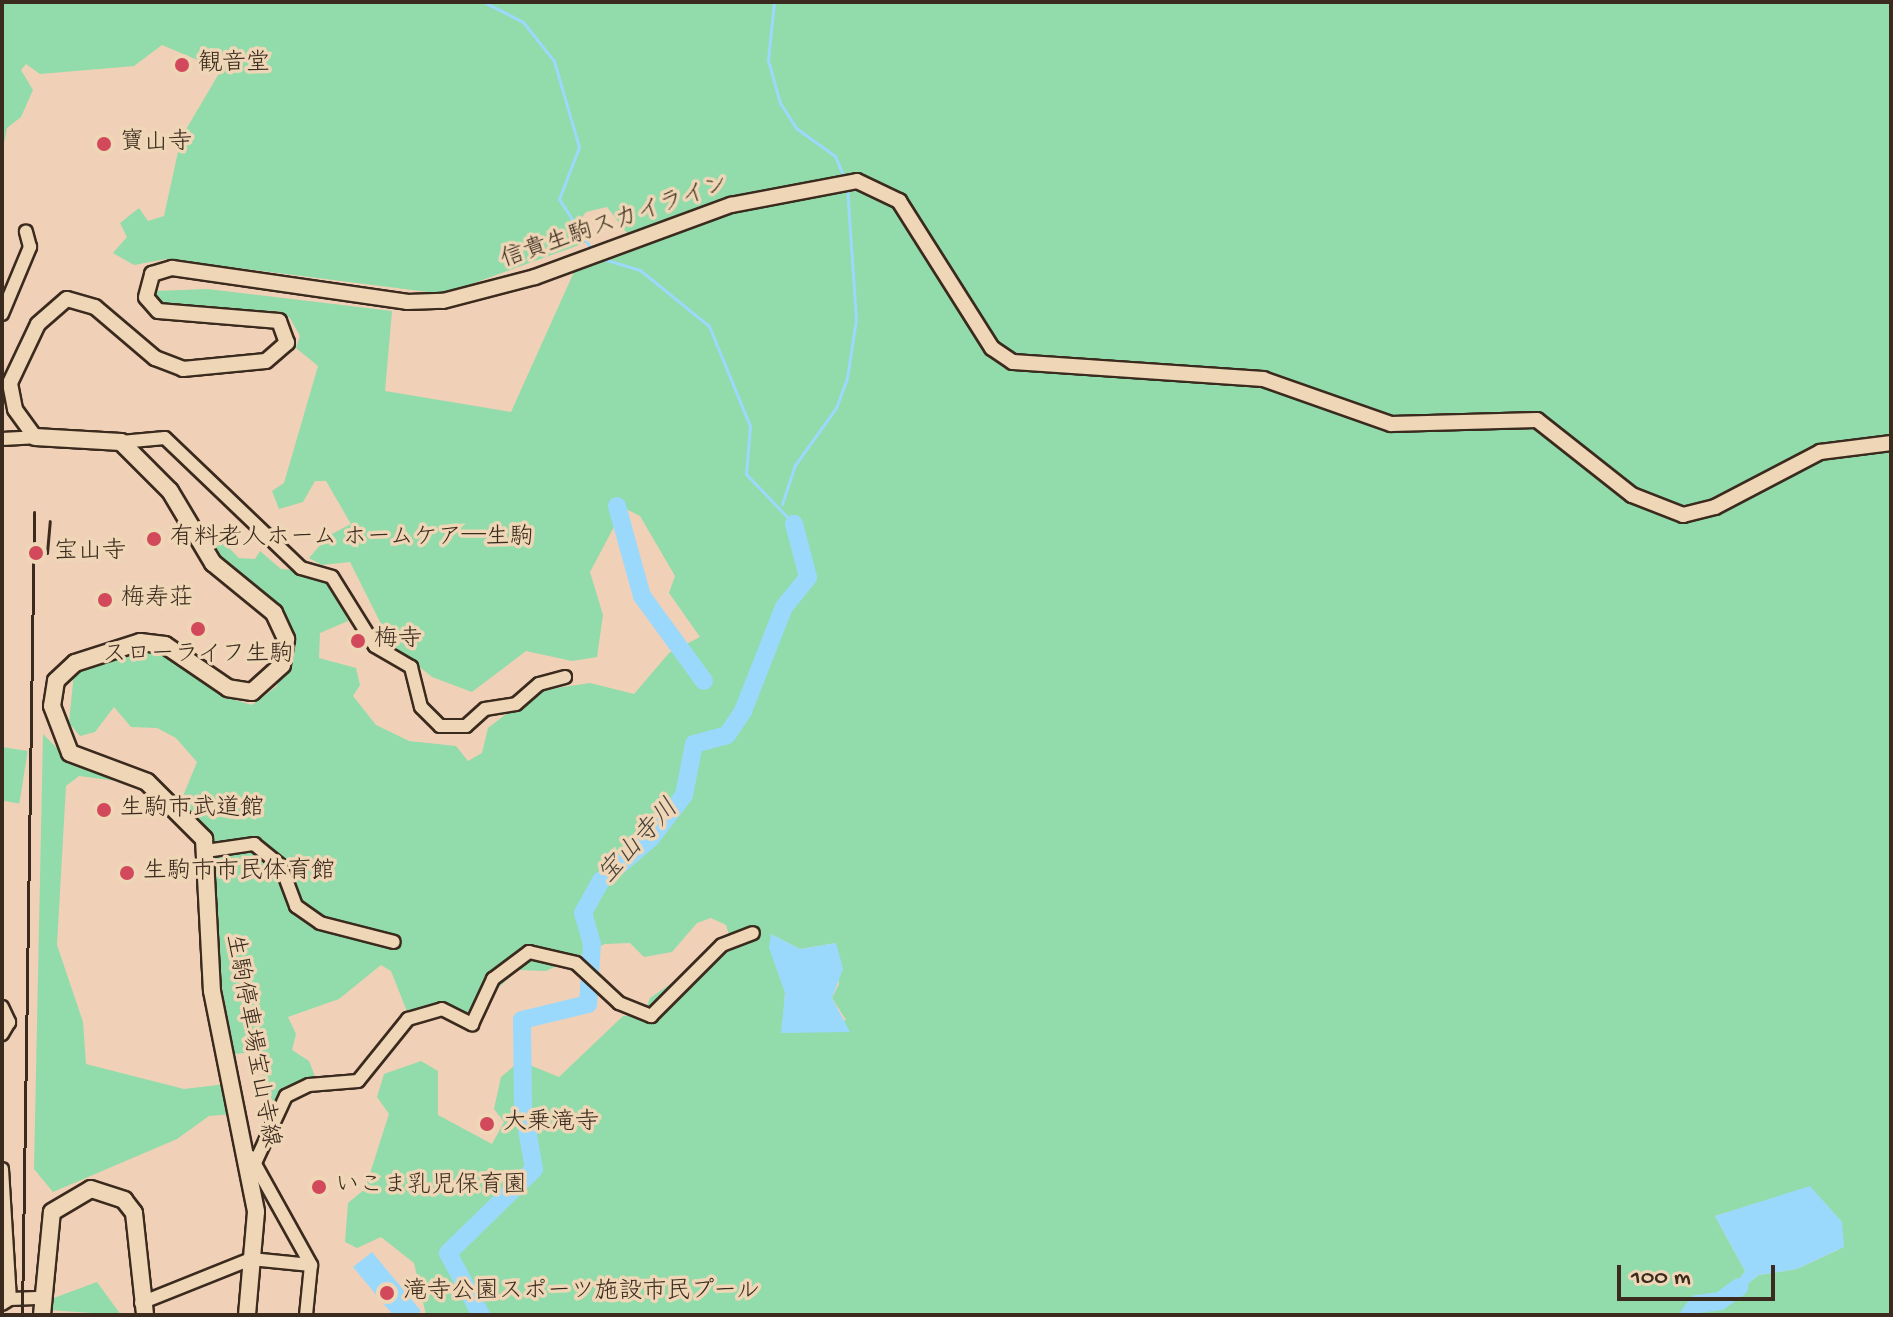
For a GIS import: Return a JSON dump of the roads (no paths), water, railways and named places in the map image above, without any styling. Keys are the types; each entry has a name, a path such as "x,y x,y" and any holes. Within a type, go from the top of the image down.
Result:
{"main road":[{"path":"35,437 121,442"},
{"name":"生駒停車場宝山寺線","path":"121,442 170,491 213,563 274,613 286,639 282,665 265,685 243,693 165,645 105,648 56,681 52,718 70,753 126,771 166,797 198,830 206,851 212,991 251,1157 256,1212 247,1315"},
{"path":"42,1306 52,1212 91,1189 124,1200 134,1213 143,1309"}],"street":[{"name":"信貴生駒スカイライン","path":"35,437 15,409 10,383 38,324 67,299 95,307 168,364 214,366 266,361 285,348 287,331 252,314 158,311 146,297 152,274 172,268 419,302 535,277 593,252 731,205 830,182 857,181 899,201 992,348 1013,362 1263,379 1391,424 1537,420 1632,495 1683,515 1715,507 1820,452 1891,443"},
{"path":"2,314 30,247 26,232"},
{"path":"2,439 35,437"},
{"path":"121,442 165,438 301,568 332,577 375,646 411,667 421,707 440,726 466,726 485,709 516,704 539,684 565,677"},
{"path":"206,851 254,844 281,866 296,906 320,923 394,942"},
{"path":"306,1315 311,1265 251,1157 286,1096 309,1085 358,1081 408,1019 442,1009 472,1024 493,979 529,952 576,963 619,1003 651,1016 722,945 753,933"},
{"path":"2,1007 9,1022 2,1034"},
{"path":"2,1169 6,1304 42,1306"},
{"path":"143,1309 251,1259 311,1265"}],"water":[{"path":"771,934 800,949 836,943 843,969 832,998 850,1032 781,1033 785,993 769,948"},
{"path":"1810,1186 1842,1222 1844,1247 1797,1269 1759,1275 1723,1303 1745,1271 1715,1216"},
{"path":"372,1252 421,1311 416,1315 393,1315 353,1267"}],"waterway":[{"path":"484,2 523,22 554,61 579,147 559,199 592,250"},
{"name":"宝山寺川","path":"774,2 768,60 780,103 796,128 835,156 844,177"},
{"name":"宝山寺川","path":"782,504 795,465 836,408 847,378 856,319 847,188"},
{"name":"宝山寺川","path":"600,258 640,270 709,326 750,426 746,474 794,524"},
{"name":"宝山寺川","path":"617,506 642,596 704,681"},
{"name":"宝山寺川","path":"481,1315 448,1253 534,1169 523,1106 522,1020 588,1004 592,944 583,913 601,881 651,838 684,795 694,744 727,735 743,711 784,607 808,577 794,524"},
{"path":"1689,1315 1697,1304 1720,1301 1739,1287"}],"railway":[{"path":"22,1315 34,512"},
{"path":"47,553 50,521"}],"place":[{"name":"観音堂","path":"182,65"},
{"name":"寶山寺","path":"104,144"},
{"name":"有料老人ホーム ホームケア―生駒","path":"154,539"},
{"name":"宝山寺","path":"36,553"},
{"name":"梅寿荘","path":"105,600"},
{"name":"スローライフ生駒","path":"198,629"},
{"name":"梅寺","path":"358,641"},
{"name":"生駒市武道館","path":"104,810"},
{"name":"生駒市市民体育館","path":"127,873"},
{"name":"大乗滝寺","path":"487,1124"},
{"name":"いこま乳児保育園","path":"319,1187"},
{"name":"滝寺公園スポーツ施設市民プール","path":"387,1293"}]}
